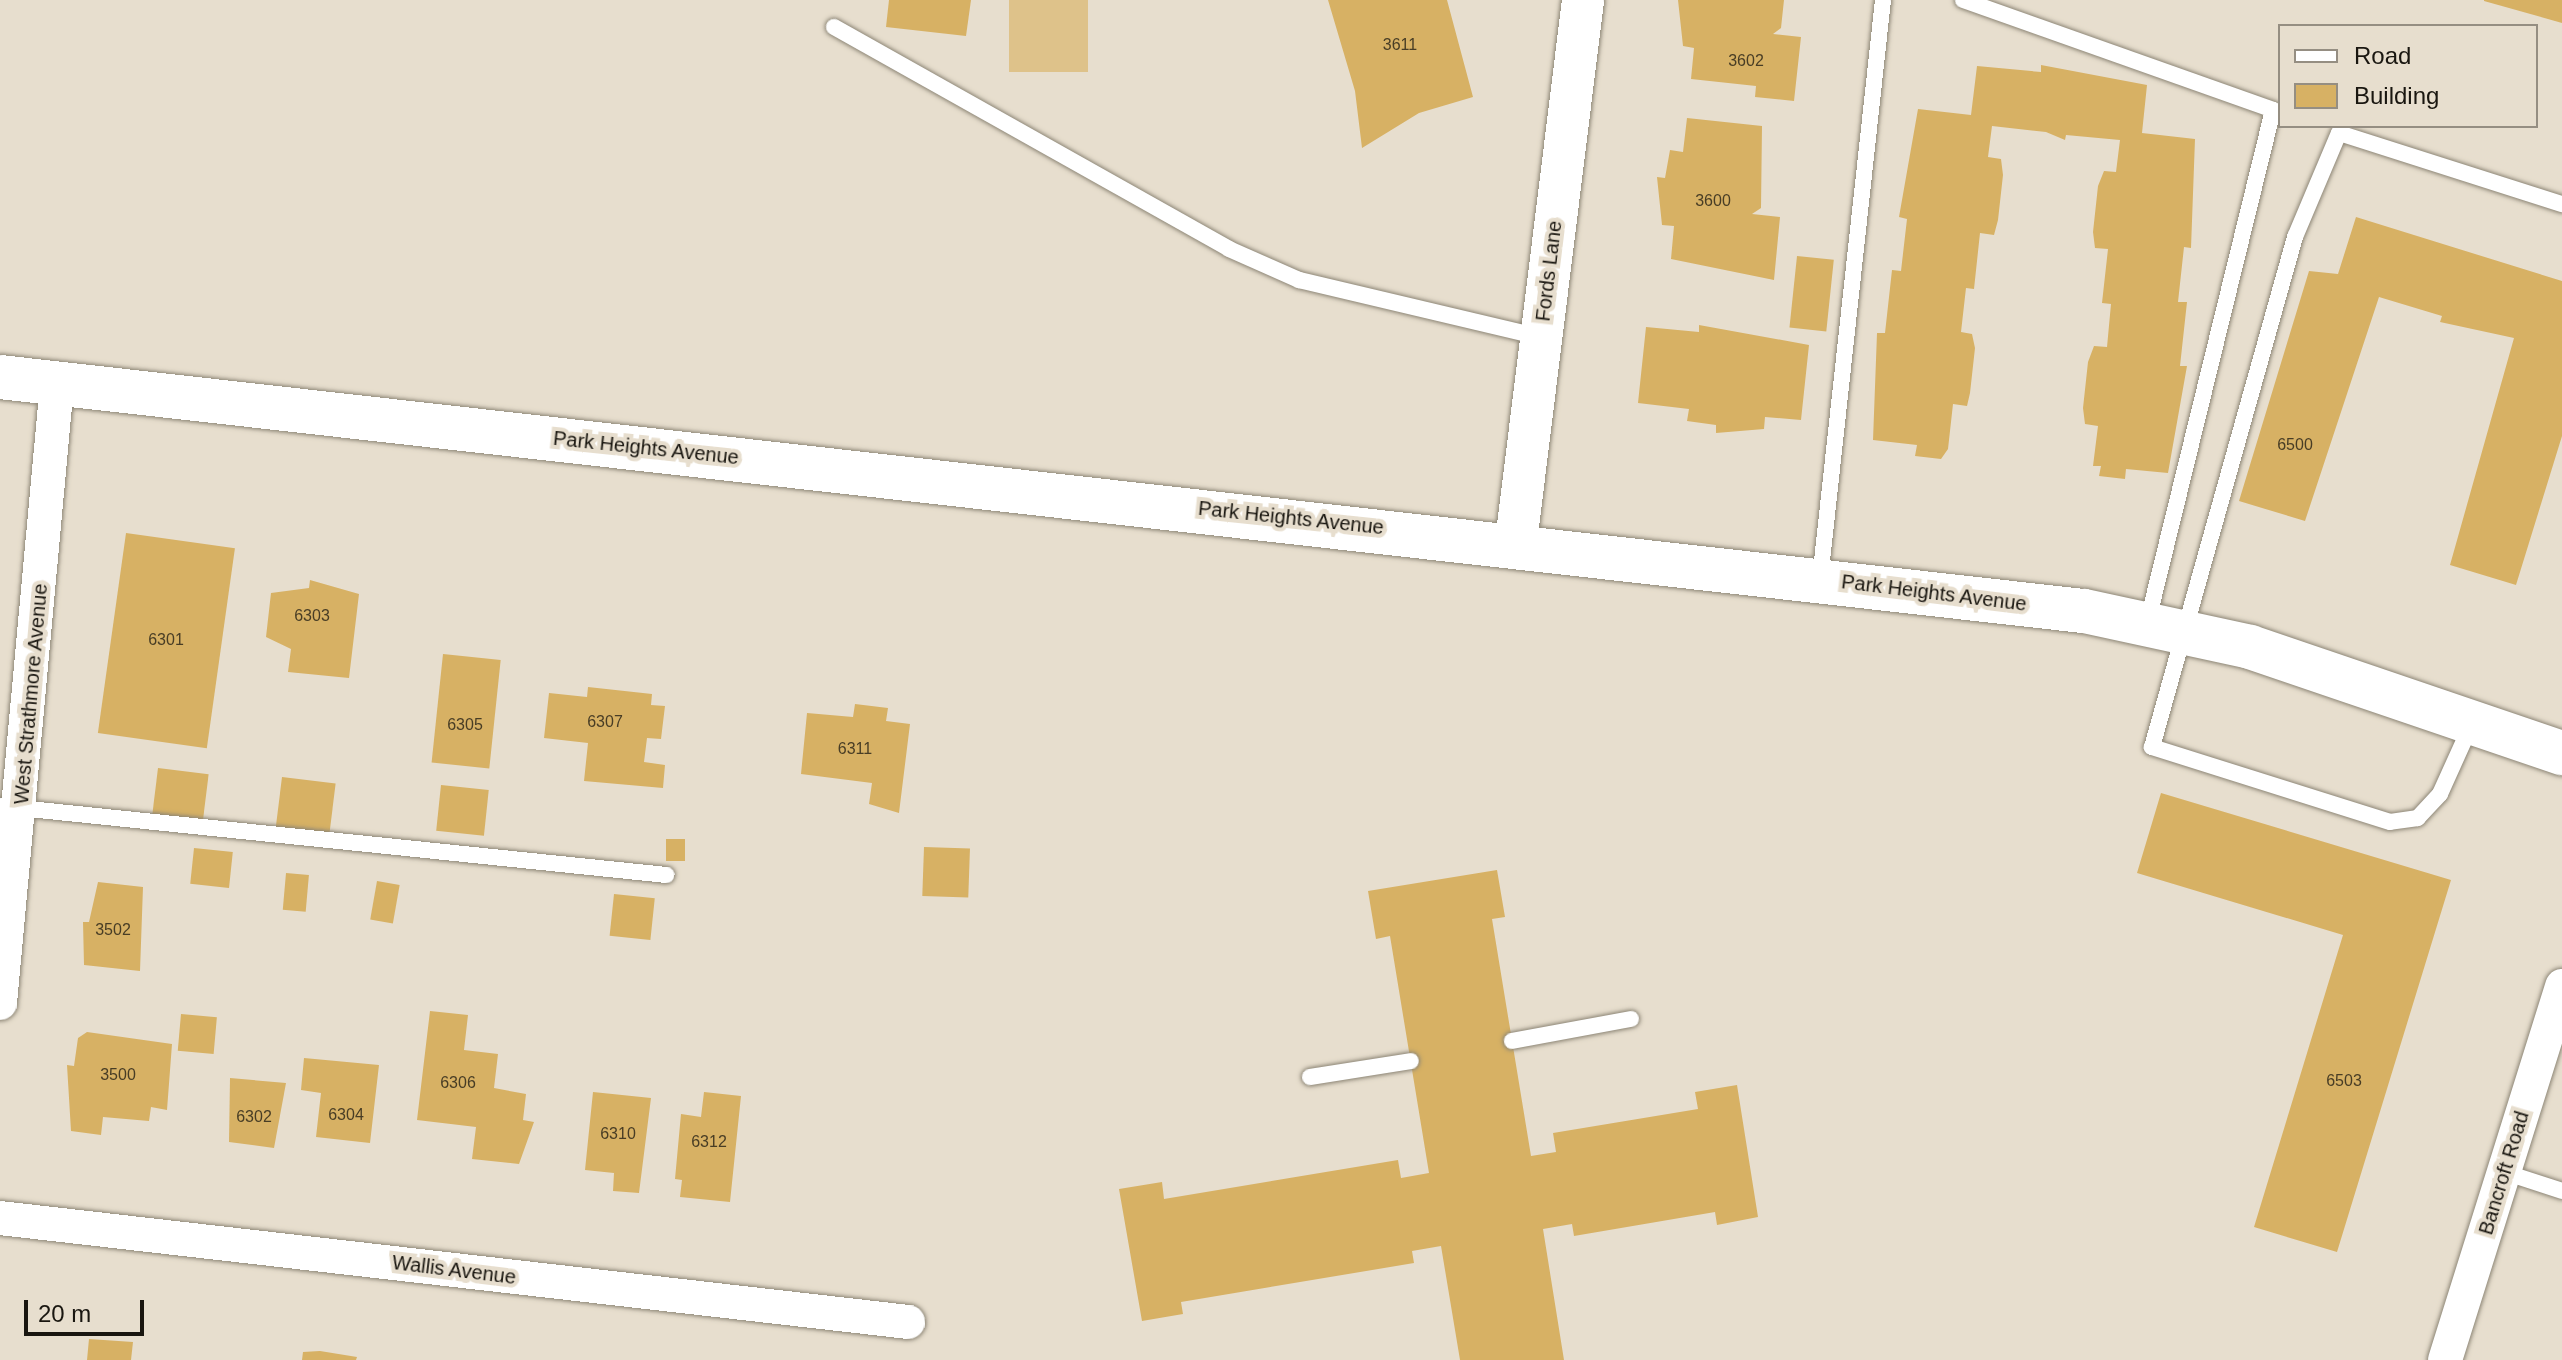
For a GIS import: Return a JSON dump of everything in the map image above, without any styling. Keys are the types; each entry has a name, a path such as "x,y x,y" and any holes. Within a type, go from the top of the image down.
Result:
{"main road":[{"name":"Park Heights Avenue","path":"0,377 1516,542 1820,579 2146,625 2189,632 2562,753"}],"street":[{"name":"Fords Lane","path":"1516,542 1583,0"},
{"name":"West Strathmore Avenue","path":"0,1003 11,806 57,384"},
{"name":"Bancroft Road","path":"2445,1360 2562,986"},
{"name":"Wallis Avenue","path":"0,1218 908,1322"}],"lane":[{"path":"1820,579 1883,0"},
{"path":"1963,0 2273,110 2146,625"},
{"path":"834,27 1229,249 1299,280 1541,337"},
{"path":"2472,723 2440,794 2418,818 2390,822 2152,747 2189,632 2295,237 2339,133 2562,204"},
{"path":"11,806 666,875"},
{"path":"1512,1041 1631,1019"},
{"path":"1310,1077 1411,1061"},
{"path":"2504,1172 2562,1191"}],"shaded area":[{"path":"1009,0 1088,0 1088,72 1009,72"}],"building":[{"path":"889,0 971,0 966,36 886,27"},
{"path":"1328,0 1447,0 1473,97 1419,113 1362,148 1355,91"},
{"path":"1678,0 1784,0 1781,28 1773,34 1801,37 1794,101 1755,97 1756,86 1691,79 1694,48 1683,46"},
{"path":"2562,0 2562,23 2484,1"},
{"path":"2041,65 2147,85 2142,133 2195,139 2191,248 2184,247 2178,302 2187,302 2180,366 2187,366 2168,473 2126,469 2125,479 2099,476 2101,466 2093,466 2098,426 2085,424 2083,408 2088,362 2094,346 2107,347 2111,304 2102,303 2108,249 2095,248 2093,232 2098,186 2104,171 2116,172 2120,140 2066,135 2065,140 2046,132 1992,126 1988,157 2001,159 2003,175 1994,235 1980,233 1974,289 1966,288 1961,332 1972,334 1975,348 1967,406 1953,404 1948,449 1941,459 1915,456 1917,445 1873,440 1877,333 1885,333 1892,270 1901,271 1907,219 1899,217 1918,109 1971,115 1977,66 2041,72"},
{"path":"1687,118 1762,126 1761,208 1752,214 1780,217 1774,280 1671,259 1674,226 1662,225 1657,177 1665,178 1670,150 1683,152"},
{"path":"2356,217 2562,281 2562,436 2516,585 2450,565 2514,338 2440,322 2442,316 2379,297 2305,521 2239,501 2309,271 2338,274"},
{"path":"1797,256 1834,260 1826,331 1789,328"},
{"path":"1699,325 1809,345 1801,420 1765,417 1764,429 1716,433 1716,425 1687,421 1689,409 1638,403 1646,327 1699,332"},
{"path":"126,533 235,548 207,748 98,733"},
{"path":"310,580 359,594 349,678 288,672 291,649 266,637 271,593 309,588"},
{"path":"443,654 501,660 489,768 432,762"},
{"path":"588,687 652,694 651,705 665,706 661,739 647,738 644,762 665,765 663,788 584,781 588,743 544,738 549,693 587,697"},
{"path":"855,704 888,708 886,721 910,724 899,813 869,804 872,783 801,774 807,713 853,717"},
{"path":"158,768 209,774 203,824 152,818"},
{"path":"282,777 336,784 329,834 276,828"},
{"path":"441,785 489,790 484,836 436,831"},
{"path":"2161,793 2451,880 2337,1252 2254,1227 2343,935 2137,873"},
{"path":"666,839 685,839 685,861 666,861"},
{"path":"924,847 970,849 968,898 922,896"},
{"path":"194,848 233,852 229,888 190,884"},
{"path":"1497,870 1505,917 1492,919 1531,1156 1556,1152 1553,1133 1698,1109 1695,1092 1737,1085 1758,1217 1717,1225 1715,1212 1574,1236 1572,1224 1543,1229 1564,1360 1460,1360 1441,1246 1412,1251 1414,1263 1181,1302 1183,1314 1142,1321 1119,1189 1162,1182 1164,1199 1398,1160 1401,1178 1429,1173 1390,936 1376,939 1368,891"},
{"path":"286,873 309,875 306,912 283,910"},
{"path":"377,881 400,885 393,923 370,919"},
{"path":"98,882 143,887 140,971 84,965 83,922 89,922"},
{"path":"614,894 655,898 650,940 610,936"},
{"path":"430,1011 468,1015 464,1050 498,1054 494,1088 526,1094 523,1120 534,1122 519,1164 472,1159 476,1127 417,1120"},
{"path":"181,1014 217,1017 214,1054 178,1051"},
{"path":"87,1032 172,1044 167,1110 151,1107 149,1121 103,1117 101,1135 71,1131 67,1065 74,1066 78,1038"},
{"path":"304,1058 379,1065 370,1143 316,1137 321,1093 301,1090"},
{"path":"230,1078 286,1083 274,1148 229,1142"},
{"path":"593,1092 651,1098 639,1193 613,1191 614,1173 585,1170"},
{"path":"704,1092 741,1096 730,1202 680,1197 682,1180 675,1179 681,1114 701,1117"},
{"path":"89,1339 133,1342 131,1360 87,1360"},
{"path":"320,1351 357,1357 356,1360 302,1360 303,1352"}]}
